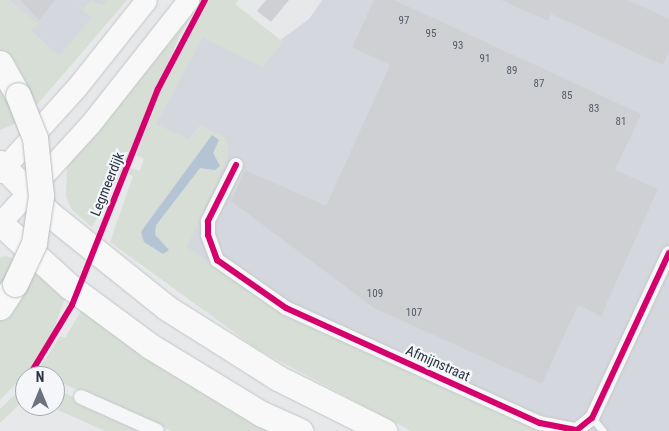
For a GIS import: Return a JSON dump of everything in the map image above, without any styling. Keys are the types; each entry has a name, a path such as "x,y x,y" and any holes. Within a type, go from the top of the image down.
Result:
{"highway":[{"path":"0,63 18,95 35,138 41,190 34,243 15,284 0,307"},
{"path":"1,167 88,247 167,308 278,378 384,431"},
{"path":"0,223 69,286 150,346 262,414 300,431"}],"main road":[{"path":"1,167 76,88 146,0"},
{"path":"0,223 91,123 188,0"}],"street":[{"name":"Afmijnstraat","path":"236,165 208,221 210,247 225,266 286,308 540,422 577,430 592,418"},
{"path":"592,418 668,259"},
{"path":"81,397 157,431"}],"lane":[{"path":"592,418 604,431"}],"shaded area":[{"path":"0,0 114,0 40,84"},
{"path":"0,0 9,0 40,25 31,30 59,56 91,18 73,1 84,9 91,0 102,5 107,0 127,0 24,120 0,130"},
{"path":"194,0 201,0 180,35 122,171 92,227 72,210 66,197 67,165"},
{"path":"209,0 238,0 235,4 283,42 263,67 203,38 156,124 188,139 200,125 224,137 228,144 228,156 187,247 280,311 542,431 411,431 257,349 110,242 133,176 128,174 130,168 140,171 144,159 136,155 162,88","holes":["212,135 213,156 218,162 215,170 200,168 153,230 169,250 163,254 141,238 143,227"]},
{"path":"322,0 669,0 669,431 520,431 126,244 152,126 200,33 260,55 309,19"},
{"path":"6,256 28,264 65,298 50,340 35,364 33,366 15,366 15,385 0,400 0,257"},
{"path":"81,311 96,318 279,431 172,431 65,384 65,366 41,366 60,336 65,338"},
{"path":"65,394 142,431 105,431 65,413"},
{"path":"15,395 15,409 0,423 0,409"}],"water":[{"path":"212,135 219,140 213,153 220,166 215,170 200,168 156,225 155,235 169,250 163,254 144,242 141,232"}],"building":[{"path":"20,0 55,0 39,20"},
{"path":"266,0 289,0 271,22 257,11"},
{"path":"374,0 394,0 641,114 615,170 658,189 601,316 578,305 542,384 374,308 231,201 245,170 326,206 390,65 352,47"},
{"path":"501,0 628,0 669,19 669,51 663,65 551,14 548,21"}],"cycle path":[{"name":"Legmeerdijk","path":"35,366 72,305 158,89 205,0"},
{"path":"236,165 208,221 208,235 217,260 286,308 540,423 577,430 592,418 669,253"}]}
